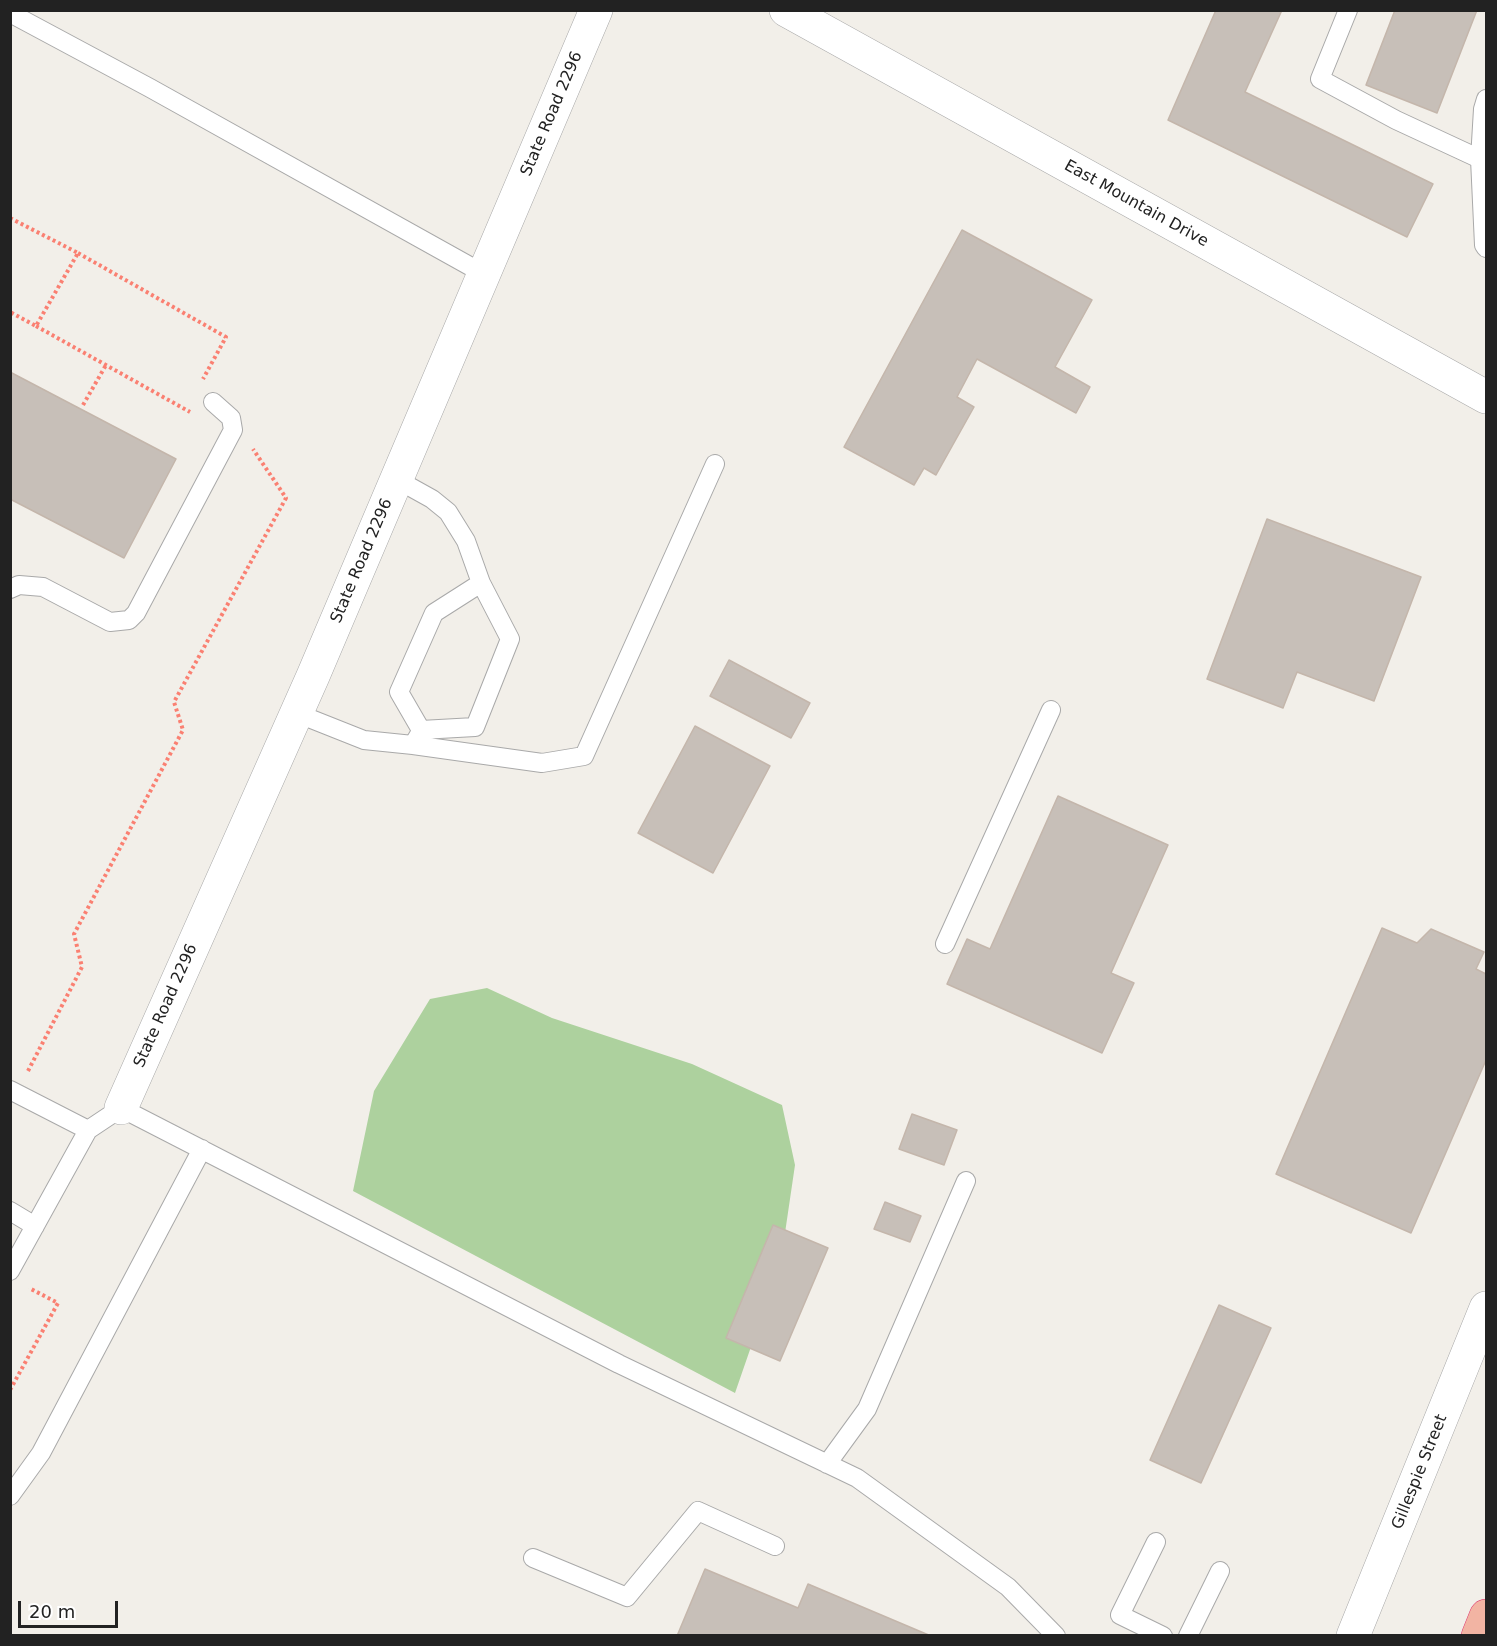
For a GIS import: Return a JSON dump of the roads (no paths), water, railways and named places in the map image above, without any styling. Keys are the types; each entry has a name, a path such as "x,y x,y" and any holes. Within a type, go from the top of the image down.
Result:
{"highway":[{"path":"1478,1635 1486,1616"}],"street":[{"name":"State Road 2296","path":"121,1108 296,713 596,10"},
{"name":"East Mountain Drive","path":"786,10 1486,397"},
{"name":"Gillespie Street","path":"1353,1635 1486,1308"}],"lane":[{"path":"1348,10 1320,79 1396,120 1483,159"},
{"path":"10,13 484,274"},
{"path":"1486,99 1482,109 1484,245 1486,248"},
{"path":"10,589 20,585 43,586 110,622 129,620 136,613 233,430 231,418 213,402"},
{"path":"417,738 542,763 584,756 715,464"},
{"path":"296,713 364,740 417,738 475,727 510,639 481,583 466,541 448,512 432,499 396,479"},
{"path":"417,738 399,692 434,613 481,583"},
{"path":"945,944 1051,710"},
{"path":"14,1092 88,1130"},
{"path":"15,1277 35,1226 88,1130 121,1108 619,1364 857,1478 1008,1587 1056,1635"},
{"path":"10,1496 41,1453 202,1149"},
{"path":"827,1464 867,1409 966,1181"},
{"path":"10,1211 35,1226"},
{"path":"532,1558 627,1597 698,1511 775,1546"},
{"path":"1156,1542 1120,1614 1163,1635"},
{"path":"1188,1635 1220,1572"}]}
